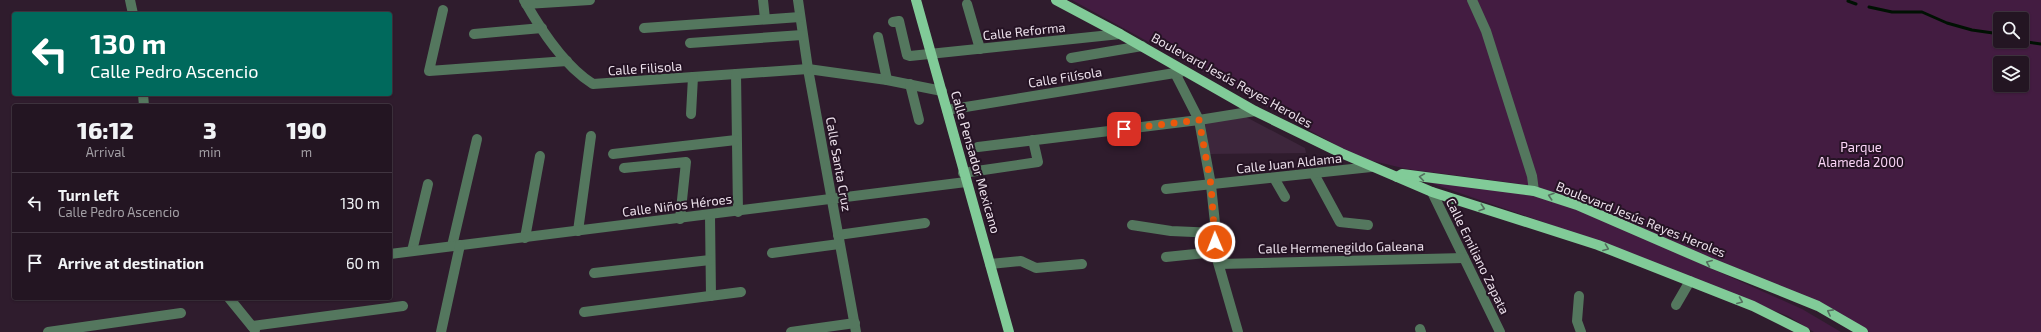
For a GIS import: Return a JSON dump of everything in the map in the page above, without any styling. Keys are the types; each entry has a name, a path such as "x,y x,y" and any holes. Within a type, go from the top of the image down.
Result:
{"main road":[{"name":"Calle Pensador Mexicano","path":"916,0 1009,332"},
{"name":"Boulevard Jesús Reyes Heroles","path":"1056,0 1187,71 1255,111 1371,167 1432,192 1598,245 1753,306 1805,332"},
{"name":"Boulevard Jesús Reyes Heroles","path":"1397,177 1402,174 1534,191 1586,209 1696,257 1798,297 1829,311 1863,332"}],"street":[{"path":"130,0 133,12"},
{"path":"525,2 590,0"},
{"path":"763,0 765,19"},
{"name":"Calle Santa Cruz","path":"798,0 802,35 855,327"},
{"path":"1472,0 1486,31 1532,176 1534,191"},
{"name":"Calle Filisola","path":"525,2 542,28 567,61 583,79 593,84 808,69 887,80 942,91"},
{"path":"967,4 980,49"},
{"path":"443,10 429,71 567,61"},
{"path":"644,28 800,17"},
{"name":"Calle Reforma","path":"896,22 908,55 910,56 1120,34"},
{"path":"474,34 542,28"},
{"path":"690,43 802,35"},
{"path":"878,37 887,80"},
{"path":"1071,58 1142,46"},
{"name":"Calle Filísola","path":"947,110 1187,71"},
{"path":"1175,73 1199,120 1211,185 1216,233 1215,252 1238,332"},
{"path":"736,74 738,212"},
{"path":"691,114 693,77"},
{"path":"910,84 919,120"},
{"path":"978,147 1199,120 1255,111"},
{"path":"578,231 591,136"},
{"path":"441,332 477,139"},
{"path":"613,154 736,140"},
{"name":"Calle Niños Héroes","path":"392,254 710,216 965,177 1038,162 1039,160 1033,140"},
{"path":"525,238 540,156"},
{"path":"624,168 686,162 680,219"},
{"name":"Calle Juan Aldama","path":"1166,189 1371,167"},
{"path":"1314,174 1340,222 1368,225"},
{"path":"1274,178 1284,197"},
{"path":"412,251 428,184"},
{"name":"Calle Emiliano Zapata","path":"1432,192 1500,332"},
{"path":"710,216 711,296"},
{"path":"772,253 925,223"},
{"path":"1132,225 1171,231 1216,233"},
{"path":"1166,256 1215,252"},
{"name":"Calle Hermenegildo Galeana","path":"1219,264 1464,258"},
{"path":"594,273 710,260"},
{"path":"990,264 1021,261 1036,268 1082,264"},
{"path":"1676,304 1690,280"},
{"path":"584,312 741,292"},
{"path":"1579,296 1577,314 1581,332"},
{"path":"231,300 254,329 403,306"},
{"path":"48,332 181,313"},
{"path":"791,332 855,327"}],"shaded area":[{"path":"1246,117 1305,148 1306,153 1210,154 1205,123"}],"green space":[{"name":"Parque Alameda 2000","path":"1072,0 2041,0 2041,332 1868,332 1521,184 1407,169 1360,158"},
{"path":"1422,180 1485,188 1545,198 1601,219 1802,309 1841,332 1814,332 1788,316 1546,223"}],"waterway":[{"path":"1848,1 1856,4"},
{"path":"1869,7 1892,12 1922,12 1947,23 1972,30 1993,33"},
{"path":"2029,42 2041,44"}],"route":[{"path":"1124,129 1199,120 1211,185 1216,233 1215,242"}]}
